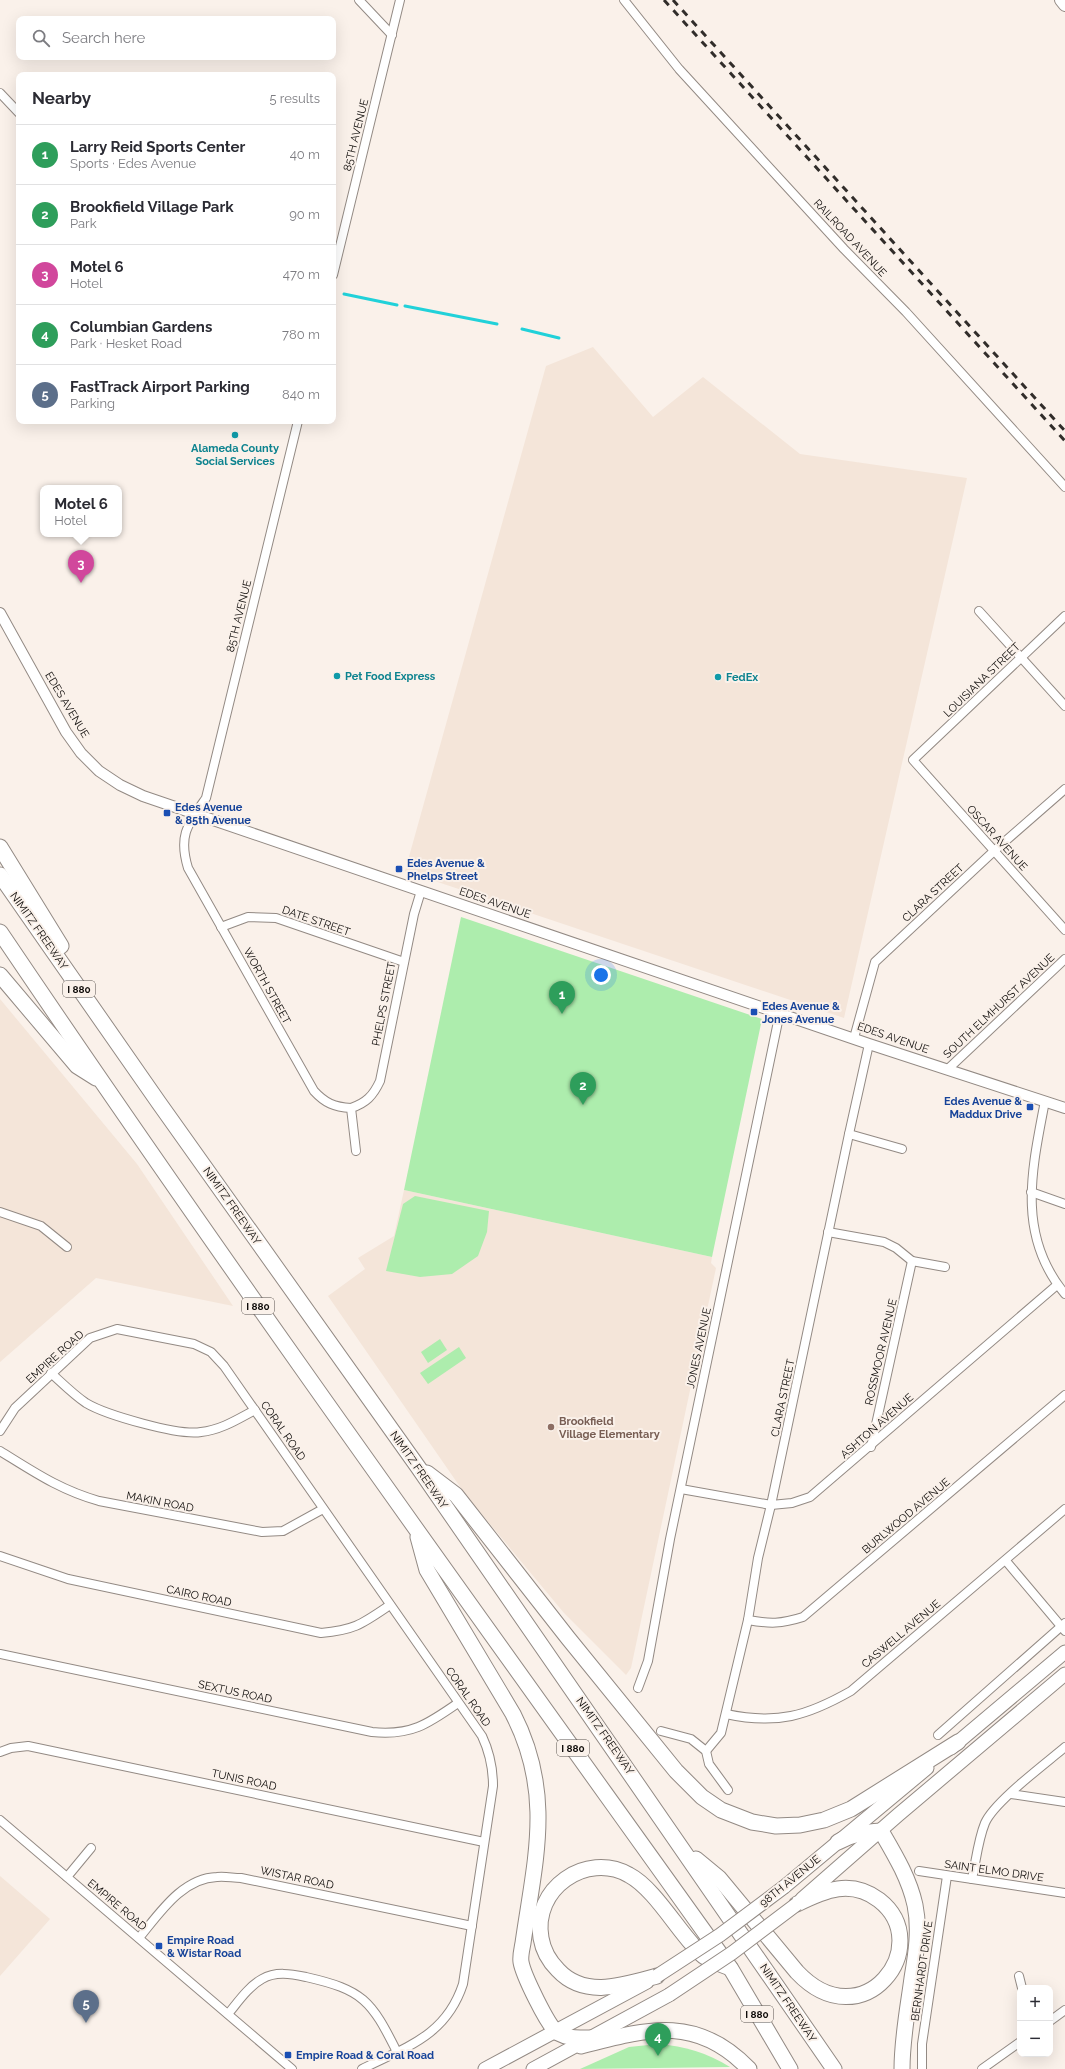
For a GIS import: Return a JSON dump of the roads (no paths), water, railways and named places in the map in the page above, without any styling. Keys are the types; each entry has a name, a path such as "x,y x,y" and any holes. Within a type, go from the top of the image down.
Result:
{"highway":[{"path":"0,847 159,1103"},
{"name":"NIMITZ FREEWAY","path":"0,874 159,1103 418,1467 834,2069"},
{"name":"I 880","path":"0,932 101,1082 416,1528 731,1968 790,2069"},
{"path":"0,975 78,1066 101,1082"},
{"path":"418,1467 456,1495 566,1636 676,1771 702,1797 721,1810 746,1820 776,1826 800,1825 824,1820 851,1809 958,1742"},
{"path":"416,1528 426,1570 513,1714 524,1738 533,1765 538,1792 539,1823 521,1961 526,1977 546,2017 556,2032 569,2038 591,2038"},
{"path":"838,1842 855,1834 881,1831 902,1867 912,1891 916,1912 917,1945 903,2042 902,2069"},
{"path":"682,1848 719,1878 797,1972 808,1984 818,1990 830,1995 852,1997 874,1988 890,1972 898,1952 898,1932 890,1912 874,1896 862,1891 839,1888 817,1894 797,1904"},
{"path":"657,1976 620,1986 598,1988 579,1985 561,1974 549,1959 544,1949 540,1929 543,1909 552,1890 571,1875 582,1870 599,1867 619,1870 630,1875 648,1890 677,1928 704,1956 731,1968"},
{"path":"572,2049 630,2033 653,2030 676,2030 702,2036 714,2042 725,2048 750,2069"}],"main road":[{"path":"1061,0 1065,5"},
{"name":"98TH AVENUE","path":"485,2069 556,2032 657,1976 720,1935 784,1887 1065,1652"},
{"name":"98TH AVENUE","path":"533,2069 669,1995 732,1953 797,1904 1065,1674"}],"street":[{"path":"360,0 392,35"},
{"name":"85TH AVENUE","path":"336,263 400,0"},
{"name":"RAILROAD AVENUE","path":"624,0 679,69 844,248 906,312 1065,487"},
{"path":"0,93 16,110"},
{"name":"85TH AVENUE","path":"195,814 206,798 297,424"},
{"path":"979,611 1065,706"},
{"name":"EDES AVENUE","path":"0,613 66,732 82,753 99,771 120,785 143,796 780,1012 870,1044 1065,1108"},
{"name":"LOUISIANA STREET","path":"914,760 1065,616"},
{"name":"OSCAR AVENUE","path":"914,760 994,852 1065,930"},
{"name":"CLARA STREET","path":"854,1038 875,962 994,852 1065,789"},
{"name":"WORTH STREET","path":"195,814 186,826 184,845 188,868 314,1091 324,1101 336,1107 351,1108"},
{"name":"PHELPS STREET","path":"351,1108 363,1104 374,1094 380,1081 414,914 421,891"},
{"name":"DATE STREET","path":"221,927 248,917 276,918 404,962"},
{"name":"SOUTH ELMHURST AVENUE","path":"948,1069 1065,960"},
{"name":"JONES AVENUE","path":"638,1688 648,1660 681,1489 780,1012"},
{"name":"CLARA STREET","path":"706,1751 721,1733 748,1620 758,1558 771,1505 849,1134 870,1044"},
{"path":"1045,1101 1035,1154 1031,1192 1031,1218 1038,1247 1058,1285 1065,1294"},
{"path":"351,1108 356,1151"},
{"path":"849,1134 902,1149"},
{"path":"1031,1192 1065,1204"},
{"path":"0,1212 41,1226 67,1247"},
{"path":"828,1232 884,1242 896,1248 912,1261 945,1267"},
{"name":"ROSSMOOR AVENUE","path":"871,1447 912,1261"},
{"name":"ASHTON AVENUE","path":"681,1489 771,1505 792,1503 810,1497 871,1447 1058,1285"},
{"name":"EMPIRE ROAD","path":"0,1431 15,1408 90,1338 117,1329 194,1344 211,1352"},
{"name":"CORAL ROAD","path":"211,1352 224,1366 482,1736 490,1753 493,1770 493,1786 463,1984 457,2002 448,2016 436,2029 397,2052 362,2069"},
{"path":"51,1373 86,1402 106,1413 180,1432 200,1433 220,1428 255,1410"},
{"name":"BURLWOOD AVENUE","path":"748,1620 772,1624 787,1622 802,1617 1065,1395"},
{"name":"MAKIN ROAD","path":"0,1451 52,1484 75,1494 99,1501 262,1532 283,1531 323,1509"},
{"name":"CASWELL AVENUE","path":"726,1714 760,1719 800,1715 827,1705 851,1691 1006,1561 1065,1509"},
{"name":"CAIRO ROAD","path":"0,1556 68,1580 321,1633 345,1631 364,1623 390,1605"},
{"path":"938,1735 1064,1627 1006,1561"},
{"name":"SEXTUS ROAD","path":"0,1654 372,1732 390,1734 409,1731 429,1724 458,1703"},
{"path":"661,1731 690,1739 706,1751 709,1764 728,1790"},
{"name":"TUNIS ROAD","path":"0,1752 11,1748 28,1746 484,1842"},
{"path":"972,1880 980,1836 986,1822 996,1806 1065,1747"},
{"path":"1011,1794 1065,1802"},
{"name":"EMPIRE ROAD","path":"0,1820 292,2069"},
{"path":"67,1877 91,1848"},
{"name":"SAINT ELMO DRIVE","path":"919,1872 1065,1893"},
{"name":"BERNHARDT DRIVE","path":"922,2069 922,2044 947,1876"},
{"name":"WISTAR ROAD","path":"139,1938 171,1901 191,1885 215,1877 241,1878 472,1926"},
{"path":"228,2014 252,1987 263,1979 274,1974 289,1973 336,1984 354,1992 370,2006 383,2023 397,2052"},
{"path":"1019,1976 1021,1985"},
{"path":"1053,2019 1065,2010"},
{"path":"982,2069 1017,2044"}],"waterway":[{"path":"344,294 397,305"},
{"path":"405,306 497,324"},
{"path":"522,329 559,338"}],"railway":[{"path":"664,0 1065,441"},
{"path":"673,0 1065,431"}],"place":[{"name":"Alameda County Social Services","path":"235,435"},
{"name":"Motel 6","path":"81,583"},
{"name":"Pet Food Express","path":"337,676"},
{"name":"FedEx","path":"718,677"},
{"name":"Edes Avenue & 85th Avenue","path":"167,813"},
{"name":"Edes Avenue & Phelps Street","path":"399,869"},
{"name":"Edes Avenue & Jones Avenue","path":"754,1012"},
{"name":"Larry Reid Sports Center","path":"562,1014"},
{"name":"Brookfield Village Park","path":"583,1105"},
{"name":"Edes Avenue & Maddux Drive","path":"1030,1107"},
{"name":"Brookfield Village Elementary","path":"551,1427"},
{"name":"Empire Road & Wistar Road","path":"159,1946"},
{"name":"FastTrack Airport Parking","path":"86,2023"},
{"name":"Empire Road & Coral Road","path":"288,2055"},
{"name":"Columbian Gardens","path":"658,2056"}]}
